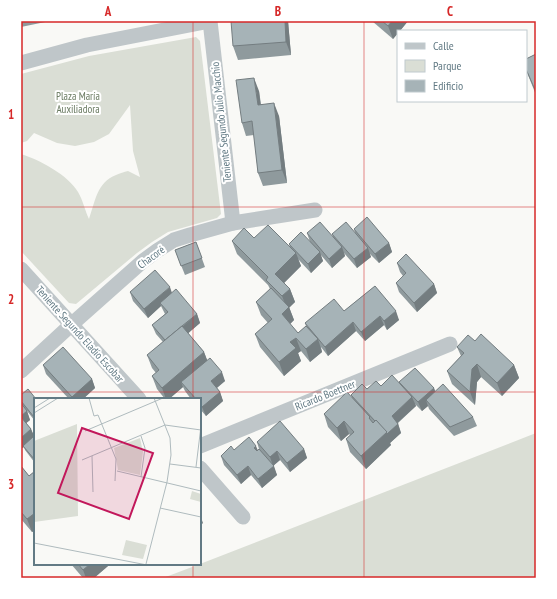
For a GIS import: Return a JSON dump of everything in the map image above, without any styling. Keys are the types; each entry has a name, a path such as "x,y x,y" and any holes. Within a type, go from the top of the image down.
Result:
{"street":[{"path":"21,63 86,45 210,21"},
{"name":"Teniente Segundo Julio Macchio","path":"210,21 233,223"},
{"name":"Chacoré","path":"21,371 143,261 174,240 233,223 315,210"},
{"name":"Teniente Segundo Eladio Escobar","path":"21,270 138,398"},
{"name":"Ricardo Boettner","path":"201,446 450,344"},
{"path":"201,469 243,517"}],"green space":[{"name":"Plaza María Auxiliadora","path":"196,37 200,41 221,214 217,218 168,232 137,253 76,304 69,303 21,251 21,154 45,164 68,180 80,195 89,219 95,199 105,182 110,178 128,171 140,177 133,151 130,105 109,134 94,142 75,146 57,143 34,133 27,141 21,143 21,74 89,56"},
{"path":"536,433 536,578 163,578 201,565 201,564"}],"building":[{"path":"231,21 285,21 286,42 233,46"},
{"path":"382,21 392,21 388,26"},
{"path":"536,54 536,92 527,71 527,58"},
{"path":"254,78 258,105 274,103 282,170 258,173 252,121 242,123 236,80"},
{"path":"367,217 389,243 375,254 354,229"},
{"path":"320,222 342,247 329,259 307,233"},
{"path":"346,222 368,248 354,259 332,234"},
{"path":"268,225 296,253 275,274 290,289 282,296 266,280 268,277 232,241 244,228 254,238"},
{"path":"301,232 320,252 308,264 289,244"},
{"path":"196,242 202,258 181,266 175,250"},
{"path":"406,254 434,284 414,303 396,283 406,273 397,263"},
{"path":"155,270 170,287 144,309 130,292"},
{"path":"375,286 396,311 384,321 380,316 361,332 353,322 325,347 305,323 334,299 344,311"},
{"path":"271,288 289,307 282,314 298,333 306,326 318,339 306,349 296,338 290,342 296,348 279,362 255,334 272,319 256,302"},
{"path":"176,289 197,314 165,340 152,325 168,312 160,303"},
{"path":"182,326 204,352 162,388 152,376 159,370 147,355"},
{"path":"481,334 514,365 497,383 477,364 472,369 470,392 447,371 464,353 457,347 468,335 475,341"},
{"path":"63,347 92,379 72,397 43,365"},
{"path":"210,358 222,372 211,381 220,392 202,407 201,398 195,398 181,382"},
{"path":"415,368 434,388 418,402 399,382"},
{"path":"392,375 412,397 392,416 398,424 387,434 376,420 375,421 351,395 362,384 367,389 376,381 381,386"},
{"path":"443,384 473,417 450,427 426,400"},
{"path":"28,389 35,398 34,417 21,401 21,395"},
{"path":"347,392 370,417 369,418 373,423 376,420 387,432 361,456 346,439 354,432 344,421 337,428 324,414"},
{"path":"21,403 27,411 21,416"},
{"path":"21,417 31,429 21,438"},
{"path":"280,421 304,449 287,463 277,451 270,457 257,442"},
{"path":"34,436 34,459 23,446"},
{"path":"249,437 256,446 254,448 257,451 259,449 274,466 258,479 248,466 237,475 221,456 231,446 234,450"},
{"path":"21,466 29,476 34,472 34,514 27,519 21,512"},
{"path":"79,565 89,565 83,570"}]}
